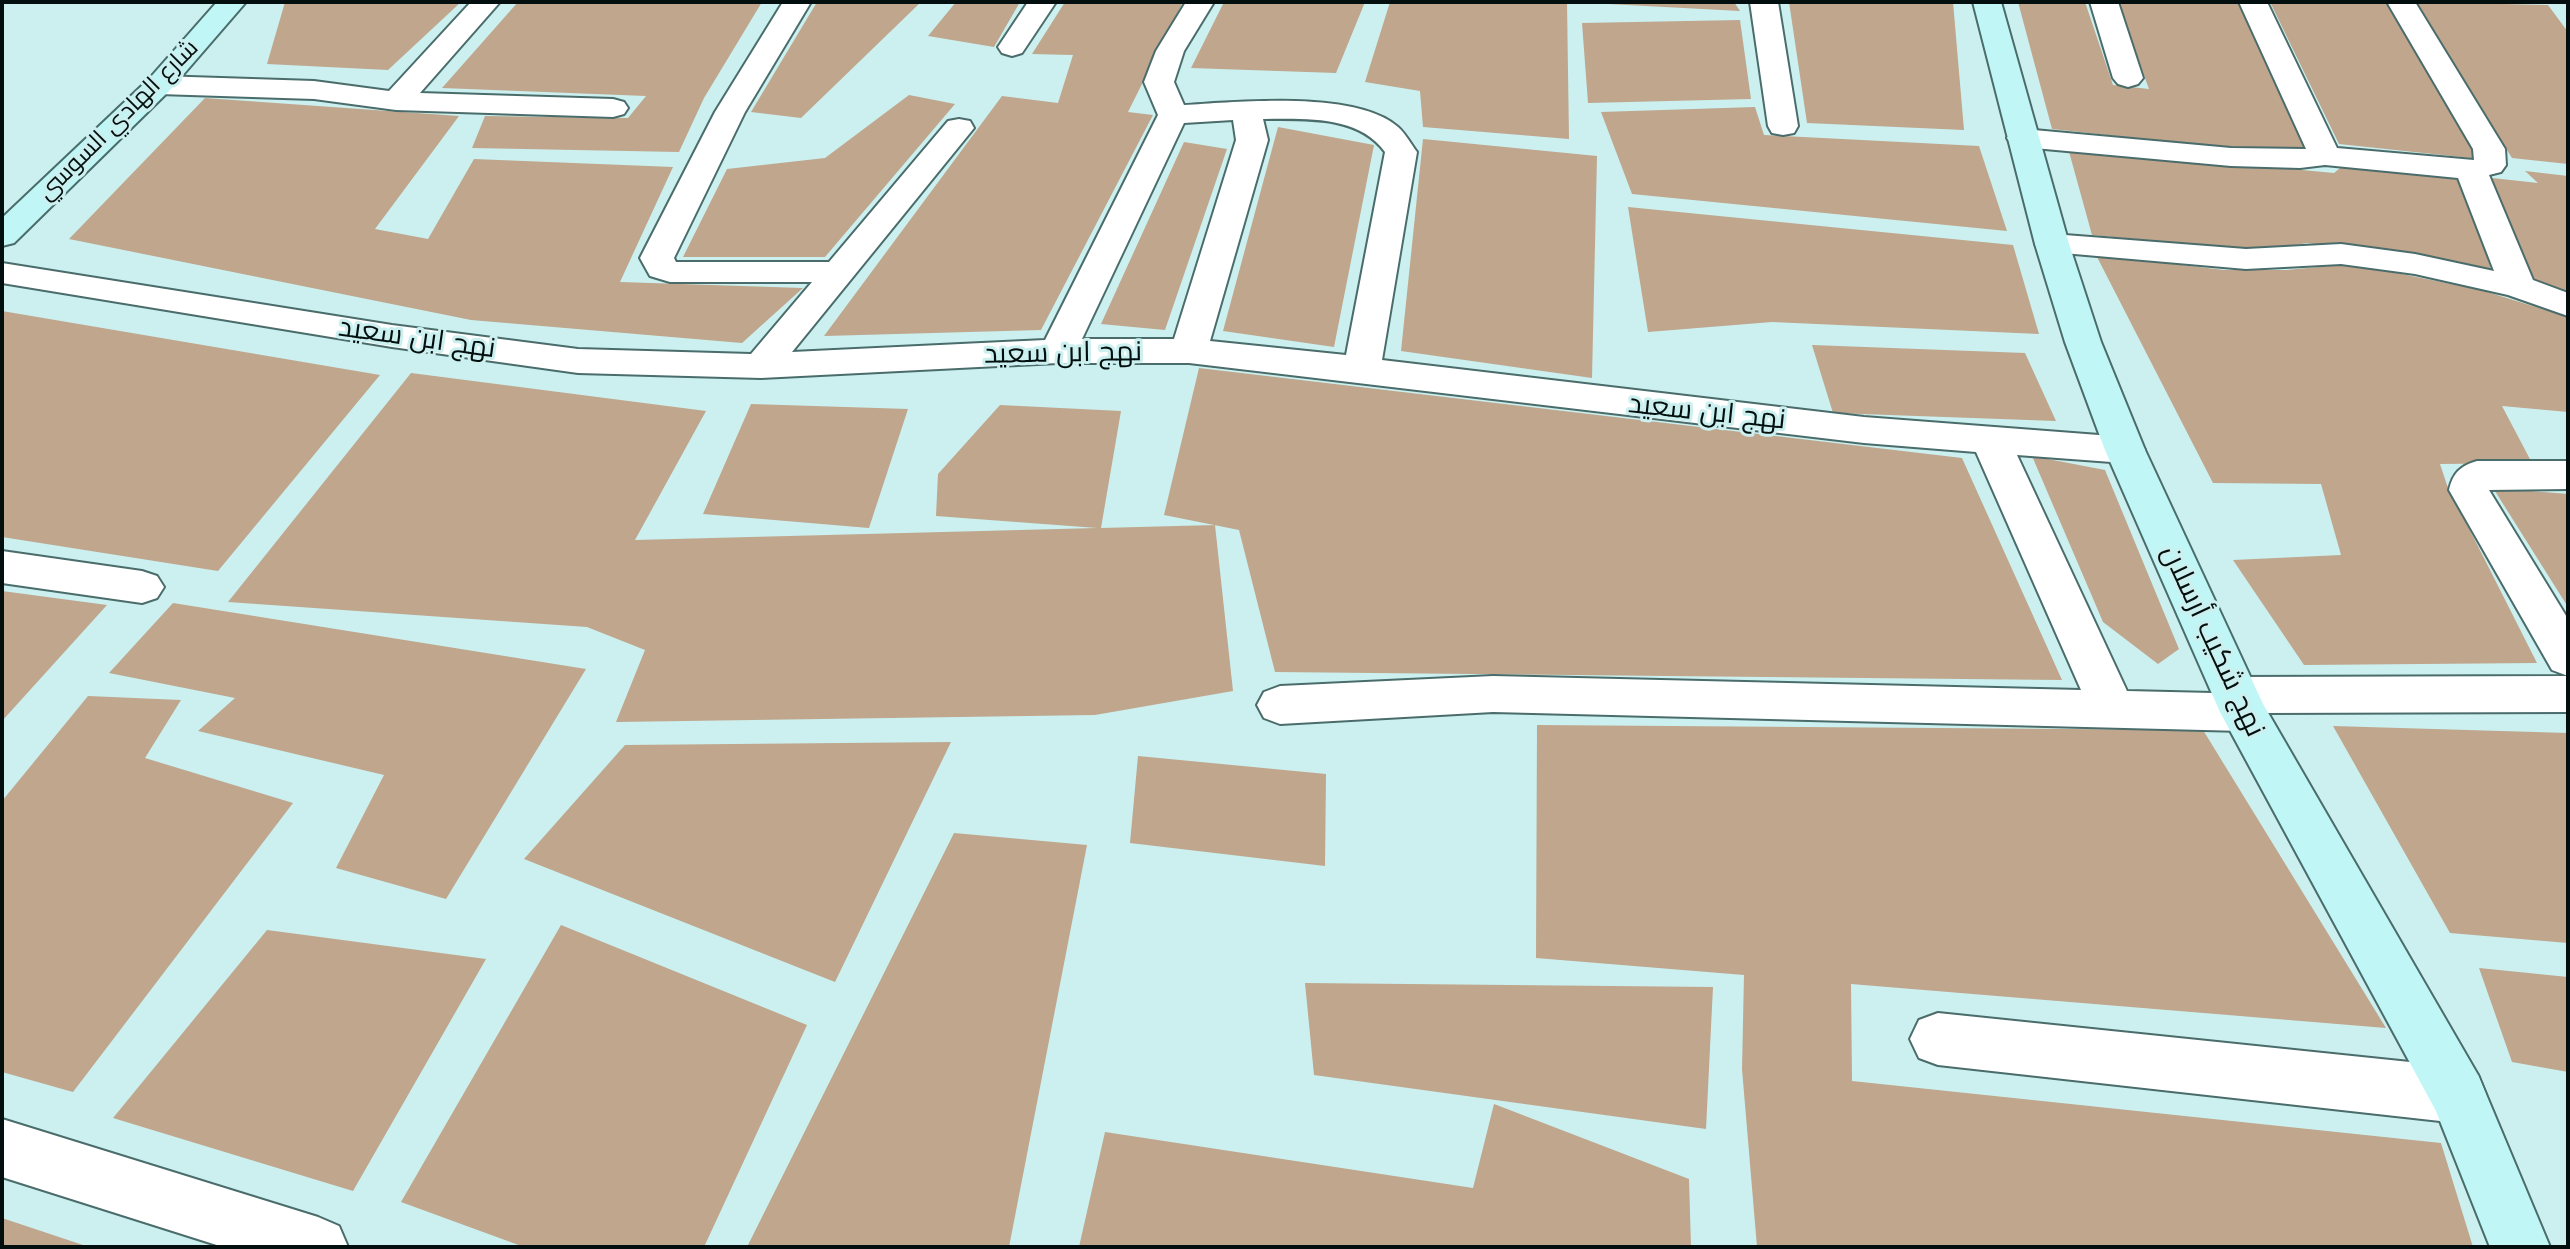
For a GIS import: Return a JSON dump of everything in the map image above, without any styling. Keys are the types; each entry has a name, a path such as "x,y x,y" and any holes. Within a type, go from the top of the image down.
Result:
{"street":[{"name":"شارع الهادي السوسي","path":"2,236 159,85 232,2"},
{"path":"396,101 486,2"},
{"path":"797,2 730,112 657,258 662,269 670,272 839,272"},
{"path":"1012,47 1042,2"},
{"path":"1058,351 1173,115 1159,82 1170,51 1200,2"},
{"path":"1764,2 1783,126"},
{"name":"نهج شكيب أرسلان","path":"1987,2 2052,244 2083,342 2125,450 2239,703 2458,1095 2520,1247"},
{"path":"2104,2 2128,78"},
{"path":"2253,2 2325,156"},
{"path":"2023,138 2231,157 2300,159 2325,156 2471,170 2490,165 2489,149 2401,2"},
{"path":"159,85 314,90 396,101 613,108"},
{"path":"1173,115 1333,111 1378,126 1396,138 1401,152 1362,369"},
{"path":"1189,351 1252,140 1246,112"},
{"path":"761,366 959,128"},
{"path":"2471,170 2518,287"},
{"path":"2052,244 2246,259 2341,254 2415,264 2518,287 2568,305"},
{"name":"نهج ابن سعيد","path":"2,273 392,336 578,361 761,366 1058,351 1189,351 1864,430 2125,450"},
{"path":"1990,440 2112,708"},
{"path":"2568,475 2477,475 2471,481 2469,490 2568,658"},
{"path":"2,567 142,587"},
{"path":"1280,705 1493,694 2112,708 2568,694"},
{"path":"1938,1039 2458,1095"},
{"path":"2,1148 318,1247"}],"building":[{"path":"285,2 461,2 388,70 267,64"},
{"path":"518,2 762,2 704,98 679,152 472,148 485,116 628,118 646,96 442,88"},
{"path":"817,2 921,2 801,118 751,112"},
{"path":"956,2 1020,2 994,47 928,36"},
{"path":"1065,2 1183,2 1128,112 1153,115 1041,330 824,336 1002,96 1058,103 1073,55 1032,54"},
{"path":"1224,2 1365,2 1336,73 1191,68"},
{"path":"1390,2 1567,2 1569,139 1423,127 1420,91 1365,82"},
{"path":"1734,2 1740,11 1608,4"},
{"path":"1789,2 1953,2 1964,130 1807,123"},
{"path":"2018,2 2085,2 2113,85 2149,89 2117,2 2243,2 2319,158 2052,129"},
{"path":"2270,2 2386,2 2480,159 2339,144"},
{"path":"2414,2 2548,5 2568,32 2568,164 2512,158"},
{"path":"1740,20 1751,99 1588,103 1582,23"},
{"path":"909,95 955,104 825,257 683,257 727,169 825,158"},
{"path":"205,98 459,116 375,229 428,239 474,159 673,167 620,282 803,288 742,343 471,320 69,239"},
{"path":"1755,107 1764,135 1979,146 2007,231 1632,194 1601,112"},
{"path":"1278,127 1374,145 1334,347 1223,331"},
{"path":"1423,139 1597,156 1592,378 1401,351"},
{"path":"1184,142 1227,149 1165,330 1101,324"},
{"path":"2068,148 2334,173 2345,164 2463,178 2491,270 2424,256 2307,243 2260,251 2092,235"},
{"path":"2525,171 2568,176 2568,296 2532,285 2492,178 2538,183"},
{"path":"1628,207 2013,245 2039,334 1772,322 1648,332"},
{"path":"2096,255 2224,270 2286,270 2352,264 2481,290 2568,317 2568,412 2502,406 2532,463 2440,464 2447,485 2537,663 2304,665 2233,560 2341,555 2321,484 2213,483"},
{"path":"2,311 380,375 218,571 2,537"},
{"path":"1812,345 2025,353 2056,421 1833,413"},
{"path":"1199,368 1962,458 2062,680 1275,672 1239,530 1164,515"},
{"path":"411,373 706,411 635,540 1097,528 936,516 938,474 1000,405 1121,411 1101,528 1215,525 1233,691 1095,715 616,722 645,650 587,627 228,602"},
{"path":"751,404 908,409 869,528 703,514"},
{"path":"2032,456 2105,470 2179,649 2158,664 2103,622"},
{"path":"2493,488 2568,494 2568,607"},
{"path":"2,591 107,605 2,721"},
{"path":"173,603 586,669 446,899 336,868 384,775 198,731 235,698 109,673"},
{"path":"88,696 181,700 145,758 293,803 73,1092 2,1072 2,801"},
{"path":"1537,725 2203,730 2386,1028 1851,984 1852,1081 2441,1143 2473,1247 1757,1247 1742,1069 1744,975 1536,958"},
{"path":"2333,726 2568,733 2568,943 2450,933"},
{"path":"951,742 835,982 524,859 625,745"},
{"path":"1138,756 1326,774 1325,866 1130,843"},
{"path":"954,833 1087,845 1009,1247 747,1247"},
{"path":"561,925 807,1025 704,1247 524,1247 401,1202"},
{"path":"267,930 486,959 353,1191 113,1118"},
{"path":"2479,968 2568,977 2568,1072 2512,1062"},
{"path":"1305,983 1713,987 1706,1129 1314,1075"},
{"path":"1494,1104 1689,1179 1691,1247 1079,1247 1105,1132 1473,1188"},
{"path":"2,1218 86,1246 2,1247"}]}
